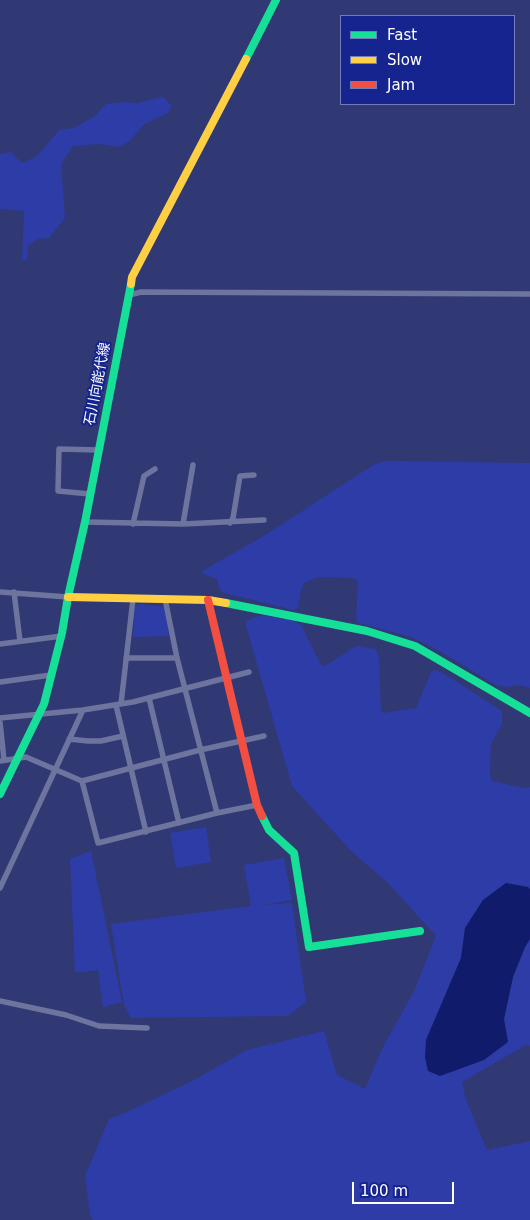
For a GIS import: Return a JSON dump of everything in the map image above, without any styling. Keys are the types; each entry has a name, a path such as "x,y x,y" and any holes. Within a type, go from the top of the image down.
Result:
{"street":[{"name":"石川向能代線","path":"0,794 40,713 62,636 68,597 85,522 132,277 276,0"},
{"path":"129,295 141,292 530,294"},
{"path":"90,494 58,491 59,449 98,450"},
{"path":"182,524 193,465"},
{"path":"133,524 144,476 155,469"},
{"path":"230,523 233,518 240,476 254,474"},
{"path":"85,522 182,524 264,520"},
{"path":"0,592 68,597 208,600 275,612 390,638 415,646 438,658 530,714"},
{"path":"14,592 20,641"},
{"path":"133,599 118,704 123,736 146,832"},
{"path":"165,599 200,750 217,813"},
{"path":"208,600 257,805 269,830 294,852 309,947 420,931"},
{"path":"0,644 62,636"},
{"path":"126,658 178,658"},
{"path":"0,718 83,710 118,704 149,698 249,672"},
{"path":"0,682 51,675"},
{"path":"149,698 179,824"},
{"path":"0,888 2,877 83,710"},
{"path":"0,722 2,761 26,758 82,780 264,736"},
{"path":"69,739 101,741 123,736"},
{"path":"82,780 98,844 217,813 257,805"},
{"path":"0,1001 66,1015 98,1026 147,1028"}],"shaded area":[{"path":"163,97 172,106 168,113 144,124 130,141 119,147 99,144 73,146 61,164 65,218 49,238 38,239 28,246 27,260 22,260 24,211 0,209 0,154 12,152 23,163 37,156 59,130 74,128 95,116 106,104 137,103"},
{"path":"386,461 530,463 530,688 520,685 506,687 496,685 438,650 411,637 359,623 356,618 358,581 353,578 318,577 304,583 298,608 293,610 225,593 220,590 217,579 203,574 202,571 267,534 373,465"},
{"path":"140,604 166,607 169,636 133,637 135,606"},
{"path":"263,615 294,621 301,625 321,665 325,666 356,646 376,649 379,659 381,710 383,713 416,708 431,672 434,670 443,673 502,711 502,724 491,744 490,775 492,781 524,788 530,787 530,889 506,883 483,900 465,928 461,958 426,1040 504,1019 513,977 530,939 530,1046 526,1045 462,1082 466,1100 487,1150 530,1141 530,1220 93,1220 90,1215 85,1176 109,1119 194,1080 247,1050 324,1031 337,1075 365,1089 383,1047 414,991 436,936 388,883 350,850 292,786 245,622"},
{"path":"206,827 211,862 176,868 170,833"},
{"path":"91,851 122,1002 103,1007 98,970 75,973 70,859"},
{"path":"284,858 292,900 263,905 292,903 306,1002 288,1016 131,1018 124,1005 111,924 251,906 244,865"},
{"path":"506,883 530,889 530,939 513,977 504,1019 508,1042 484,1060 440,1076 428,1071 425,1057 426,1040 461,958 465,928 483,900"}],"traffic: fast":[{"path":"246,59 276,0"},
{"path":"0,794 44,704 62,633 85,522 131,284"},
{"path":"226,603 367,631 415,646 530,713"},
{"path":"262,816 269,830 294,853 309,947 420,931"}],"traffic: slow":[{"path":"131,284 132,277 246,59"},
{"path":"68,597 208,600 226,603"}],"traffic: jam":[{"path":"208,600 257,805 262,816"}]}
